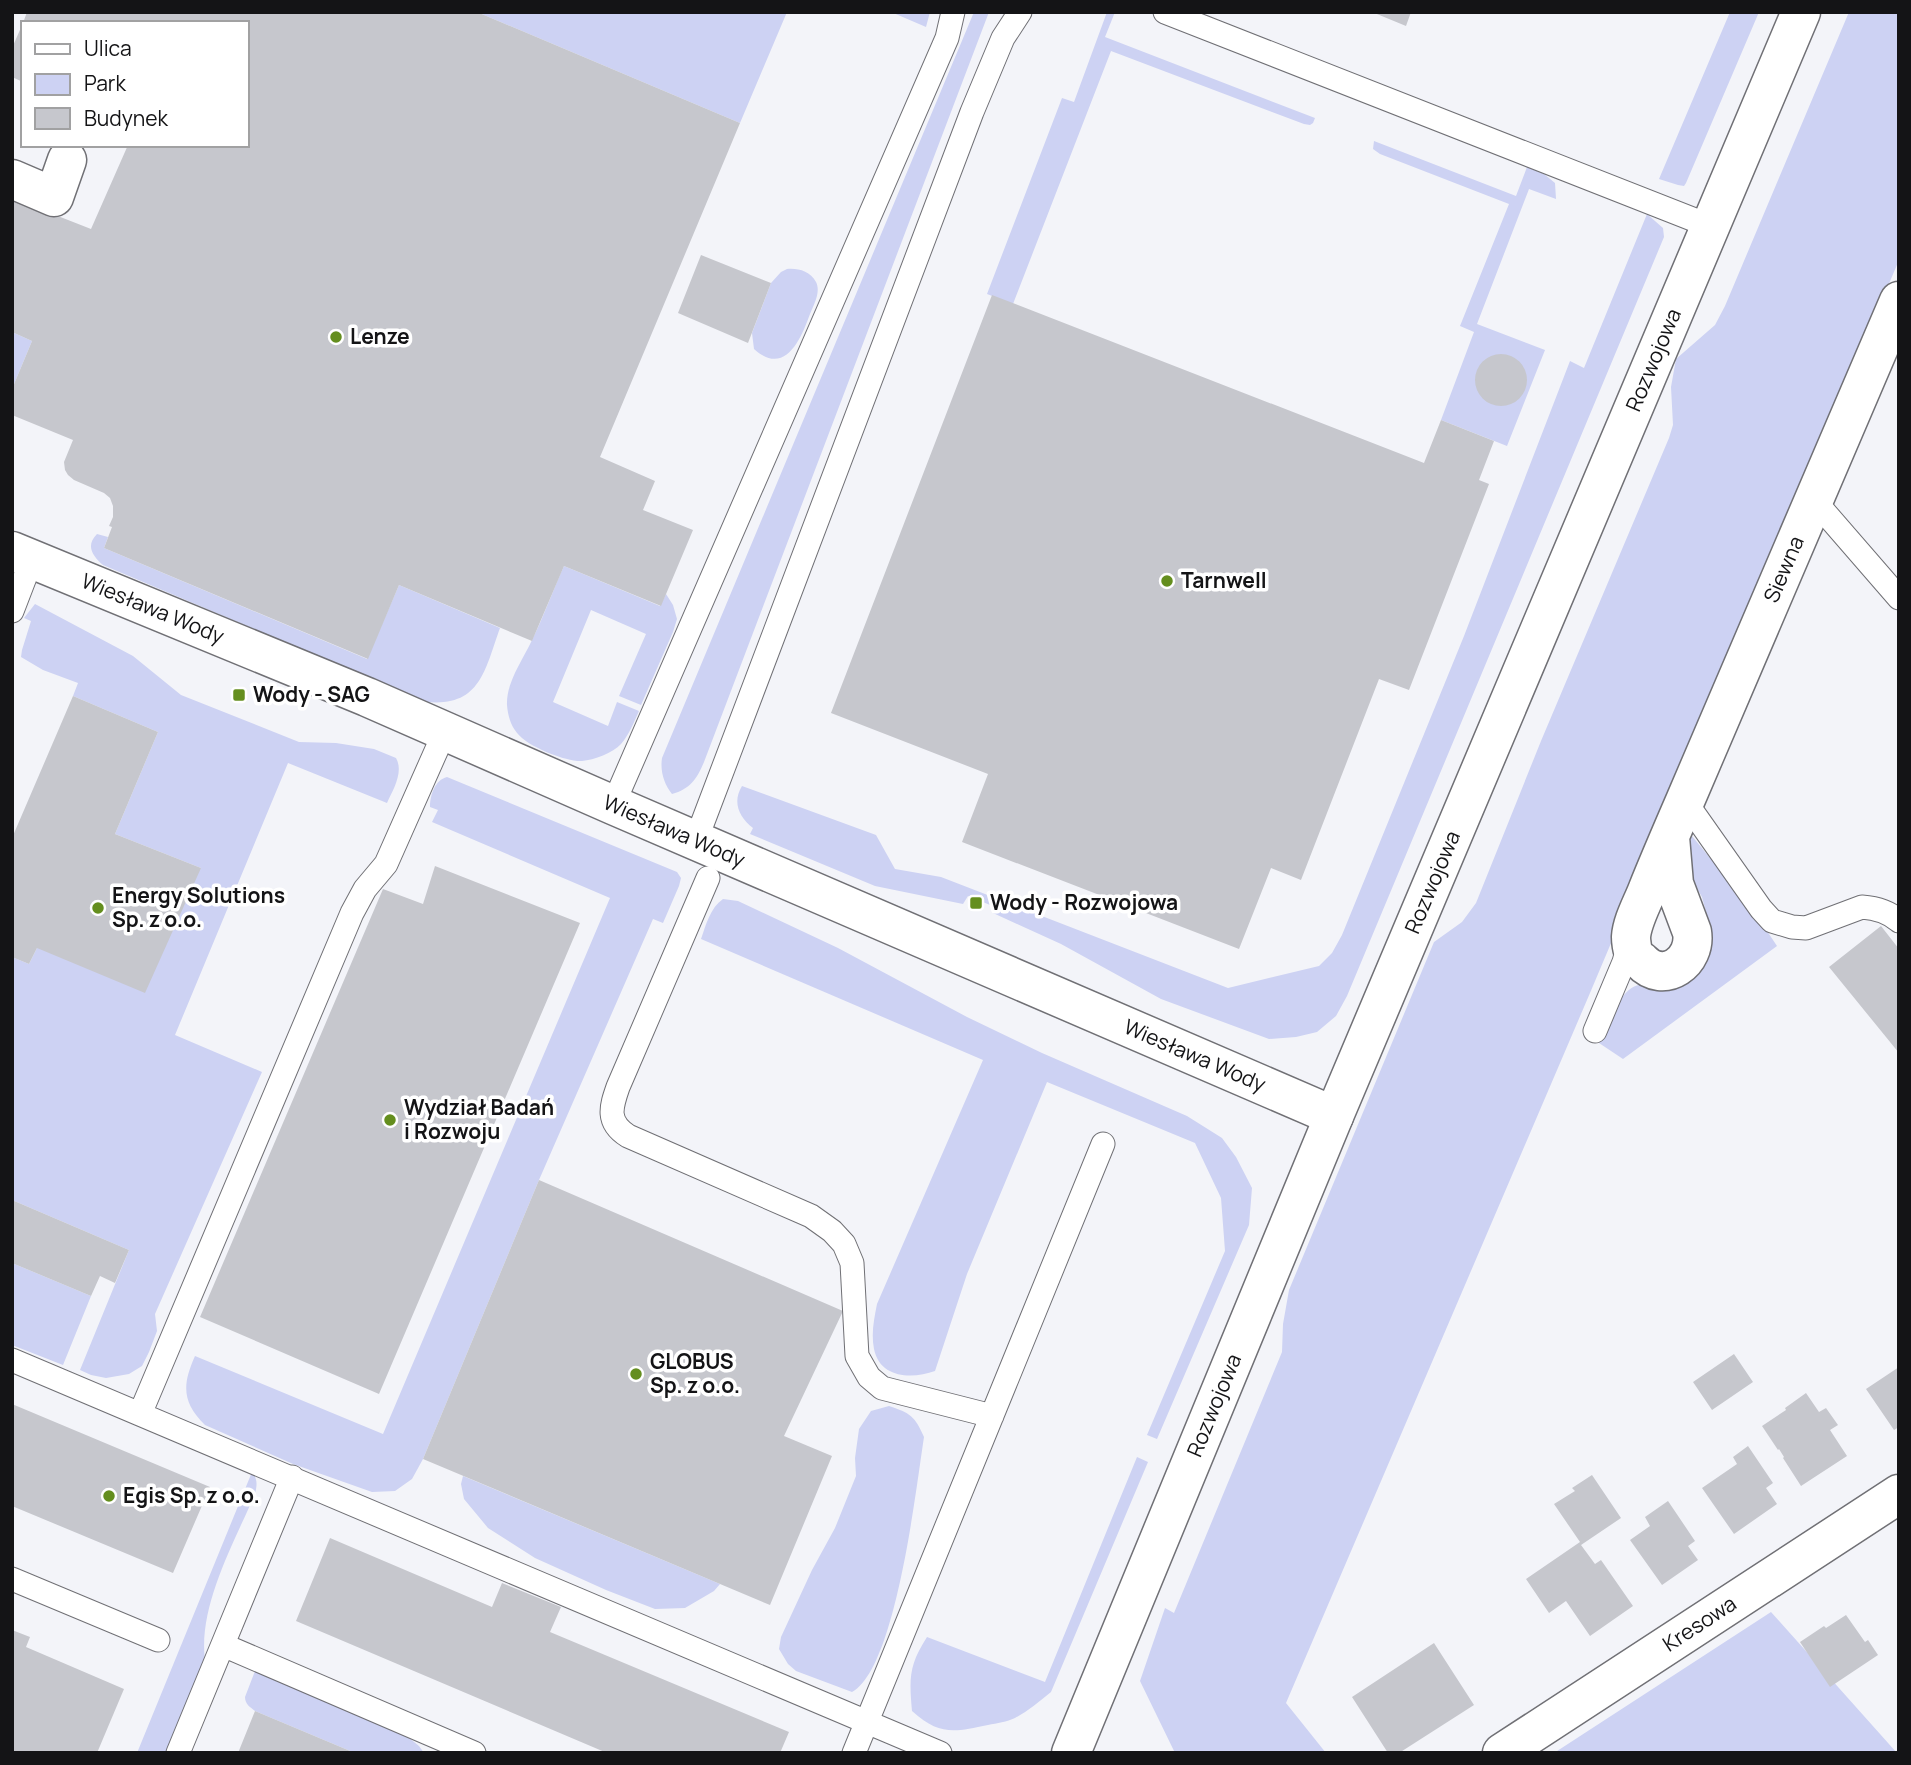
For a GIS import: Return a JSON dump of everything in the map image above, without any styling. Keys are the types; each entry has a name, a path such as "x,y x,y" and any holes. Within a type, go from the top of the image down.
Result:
{"street":[{"name":"Rozwojowa","path":"1071,1753 1334,1116 1801,12"},
{"path":"12,179 54,197 67,160"},
{"name":"Siewna","path":"1670,837 1674,884 1693,940 1684,961 1674,970 1660,973 1646,966 1633,953 1631,938 1635,921 1670,837 1685,801 1899,301"},
{"name":"Wiesława Wody","path":"22,555 355,691 612,805 1334,1116"},
{"name":"Kresowa","path":"1502,1753 1899,1494"}],"lane":[{"path":"612,805 947,38 953,12"},
{"path":"696,840 972,112 1003,38 1020,12"},
{"path":"1165,12 1710,226"},
{"path":"1814,499 1899,598"},
{"path":"12,611 22,555"},
{"path":"140,1414 352,913 365,889 386,864 445,731"},
{"path":"1685,801 1760,909 1772,921 1805,928 1863,907 1891,915 1899,921"},
{"path":"708,878 618,1087 612,1105 612,1117 619,1130 628,1136 811,1216 832,1231 844,1244 852,1263 857,1356 869,1377 882,1388 992,1416"},
{"path":"1595,1031 1624,962 1631,938"},
{"path":"854,1753 1103,1144"},
{"path":"12,1360 940,1753"},
{"path":"178,1753 292,1478"},
{"path":"12,1579 158,1640"},
{"path":"223,1645 474,1753"}],"green space":[{"path":"477,12 787,12 740,123"},
{"path":"891,12 930,12 926,27"},
{"path":"974,12 989,12 704,762 692,782 672,794 663,777 662,758"},
{"path":"1107,12 1115,12 1105,37 1315,118 1310,125 1304,124 1111,51 1013,304 987,294 1062,98 1074,102"},
{"path":"1730,12 1759,12 1686,183 1684,186 1659,179"},
{"path":"1849,12 1899,12 1899,260 1590,993 1286,1703 1326,1753 1175,1753 1140,1681 1165,1608 1174,1613 1282,1352 1283,1324 1289,1290 1434,942 1462,922 1476,903 1669,438 1673,425 1671,387 1676,359 1715,325 1725,306"},
{"path":"1374,141 1516,196 1527,167 1544,174 1555,183 1556,199 1529,189 1477,324 1545,350 1507,446 1441,420 1474,332 1460,326 1509,204 1380,154 1373,149"},
{"path":"1647,214 1663,228 1664,237 1347,996 1336,1016 1317,1032 1269,1039 1161,999 1061,944 993,913 995,907 968,896 963,904 875,886 750,834 753,828 744,819 737,803 742,786 876,835 895,869 941,877 1228,988 1319,966 1332,953 1342,935 1464,636 1570,361 1584,368"},
{"path":"787,269 810,275 816,282 817,294 796,343 783,357 775,359 765,357 754,349 752,333 771,283"},
{"path":"12,332 32,341 12,389"},
{"path":"97,534 108,537 104,548 367,659 399,585 500,628 485,671 470,692 445,702 427,702 103,565 91,547"},
{"path":"564,566 660,606 666,594 677,619 641,705 619,696 646,634 591,610 553,702 608,726 617,702 639,711 618,747 603,756 582,761 559,757 527,742 513,727 507,705 512,680"},
{"path":"35,604 133,656 181,695 299,742 336,743 374,749 396,758 399,769 397,781 387,803 288,763 175,1035 262,1072 155,1314 157,1331 142,1366 129,1374 106,1378 80,1370 129,1250 12,1200 12,957 29,964 37,948 201,868 115,834 158,732 73,696 78,683 43,670 21,657 31,621 24,618"},
{"path":"447,777 677,872 681,878 663,923 653,919 539,1180 423,1459 412,1479 395,1491 372,1492 293,1464 205,1425 188,1401 186,1385 195,1356 383,1434 610,898 432,822 438,810 430,807 432,793 439,781"},
{"path":"1692,836 1755,913 1777,946 1623,1059 1599,1043 1620,1000 1632,987 1656,985 1706,930 1706,912 1702,897 1689,875 1686,846"},
{"path":"723,899 738,901 838,948 967,1017 1187,1116 1222,1138 1236,1157 1252,1188 1249,1225 1157,1439 1147,1435 1225,1251 1221,1198 1195,1143 1047,1082 967,1274 935,1371 908,1375 890,1371 877,1359 874,1349 873,1332 877,1304 983,1060 701,939 712,912"},
{"path":"12,1263 91,1296 63,1365 12,1345"},
{"path":"889,1406 911,1416 924,1437 902,1575 892,1615 881,1650 867,1677 852,1692 796,1671 779,1649 781,1637 835,1528 856,1476 855,1458 859,1429 871,1411"},
{"path":"1137,1457 1148,1462 1051,1692 1012,1719 966,1729 939,1728 912,1711 912,1672 927,1637 1045,1682"},
{"path":"252,1472 256,1483 255,1494 218,1578 206,1623 206,1666 172,1753 137,1753"},
{"path":"463,1476 720,1584 714,1591 685,1608 655,1609 606,1590 535,1558 488,1528 464,1499 461,1484"},
{"path":"1771,1612 1897,1753 1554,1753"},
{"path":"255,1671 393,1725 424,1753 355,1753 255,1711 245,1697"}],"building":[{"name":"Lenze","path":"27,12 477,12 740,123 600,457 655,481 643,510 693,530 661,606 564,566 532,641 399,585 368,659 104,548 112,527 109,526 113,517 113,506 104,493 68,475 64,462 73,440 12,415 12,389 32,341 12,332 12,198 91,229 127,147 248,147 248,21 24,21"},
{"path":"1372,12 1411,12 1406,26"},
{"path":"21,28 21,81 12,77 12,48"},
{"path":"701,255 771,283 748,343 678,313"},
{"name":"Tarnwell","path":"992,295 1424,463 1441,420 1494,441 1479,480 1489,484 1409,690 1379,679 1301,880 1271,868 1239,949 962,842 988,774 831,713"},
{"path":"1501,354 1511,356 1519,362 1525,370 1525,390 1519,398 1511,404 1501,406 1491,404 1483,398 1477,390 1475,380 1477,370 1483,362 1491,356"},
{"name":"Energy Solutions Sp. z o.o.","path":"73,696 158,732 115,834 201,868 145,993 37,948 29,964 12,957 12,838"},
{"name":"Wydział Badań i Rozwoju","path":"435,866 580,923 379,1394 200,1317 383,889 423,904"},
{"path":"1881,926 1899,949 1899,1053 1829,967"},
{"name":"GLOBUS Sp. z o.o.","path":"539,1180 843,1311 784,1436 832,1456 770,1605 423,1459"},
{"path":"12,1200 129,1250 115,1283 100,1276 91,1296 12,1263"},
{"path":"1734,1354 1753,1382 1712,1410 1693,1382"},
{"path":"1899,1367 1899,1427 1894,1430 1866,1389"},
{"path":"1806,1393 1819,1412 1826,1408 1838,1425 1830,1430 1847,1456 1801,1486 1762,1426"},
{"name":"Egis Sp. z o.o.","path":"12,1404 210,1487 173,1573 12,1506"},
{"path":"1748,1446 1773,1483 1766,1488 1777,1504 1734,1534 1702,1488 1737,1464 1733,1457"},
{"path":"1592,1475 1621,1518 1581,1545 1595,1564 1601,1560 1633,1606 1590,1636 1566,1601 1549,1613 1526,1579 1580,1542 1554,1504 1575,1491 1572,1488"},
{"path":"1668,1501 1695,1541 1688,1546 1698,1560 1662,1585 1630,1540 1650,1526 1645,1517"},
{"path":"330,1538 492,1607 502,1583 561,1607 550,1632 789,1732 780,1753 607,1753 296,1621"},
{"path":"1846,1615 1878,1655 1830,1687 1800,1642"},
{"path":"12,1630 30,1637 26,1647 124,1689 97,1753 12,1753"},
{"path":"1434,1643 1474,1705 1399,1753 1388,1753 1352,1697"},
{"path":"255,1711 355,1753 238,1753"}],"place":[{"name":"Lenze","path":"336,337"},
{"name":"Tarnwell","path":"1167,581"},
{"name":"Wody - SAG","path":"239,695"},
{"name":"Wody - Rozwojowa","path":"976,903"},
{"name":"Energy Solutions Sp. z o.o.","path":"98,908"},
{"name":"Wydział Badań i Rozwoju","path":"390,1120"},
{"name":"GLOBUS Sp. z o.o.","path":"636,1374"},
{"name":"Egis Sp. z o.o.","path":"109,1496"}]}
